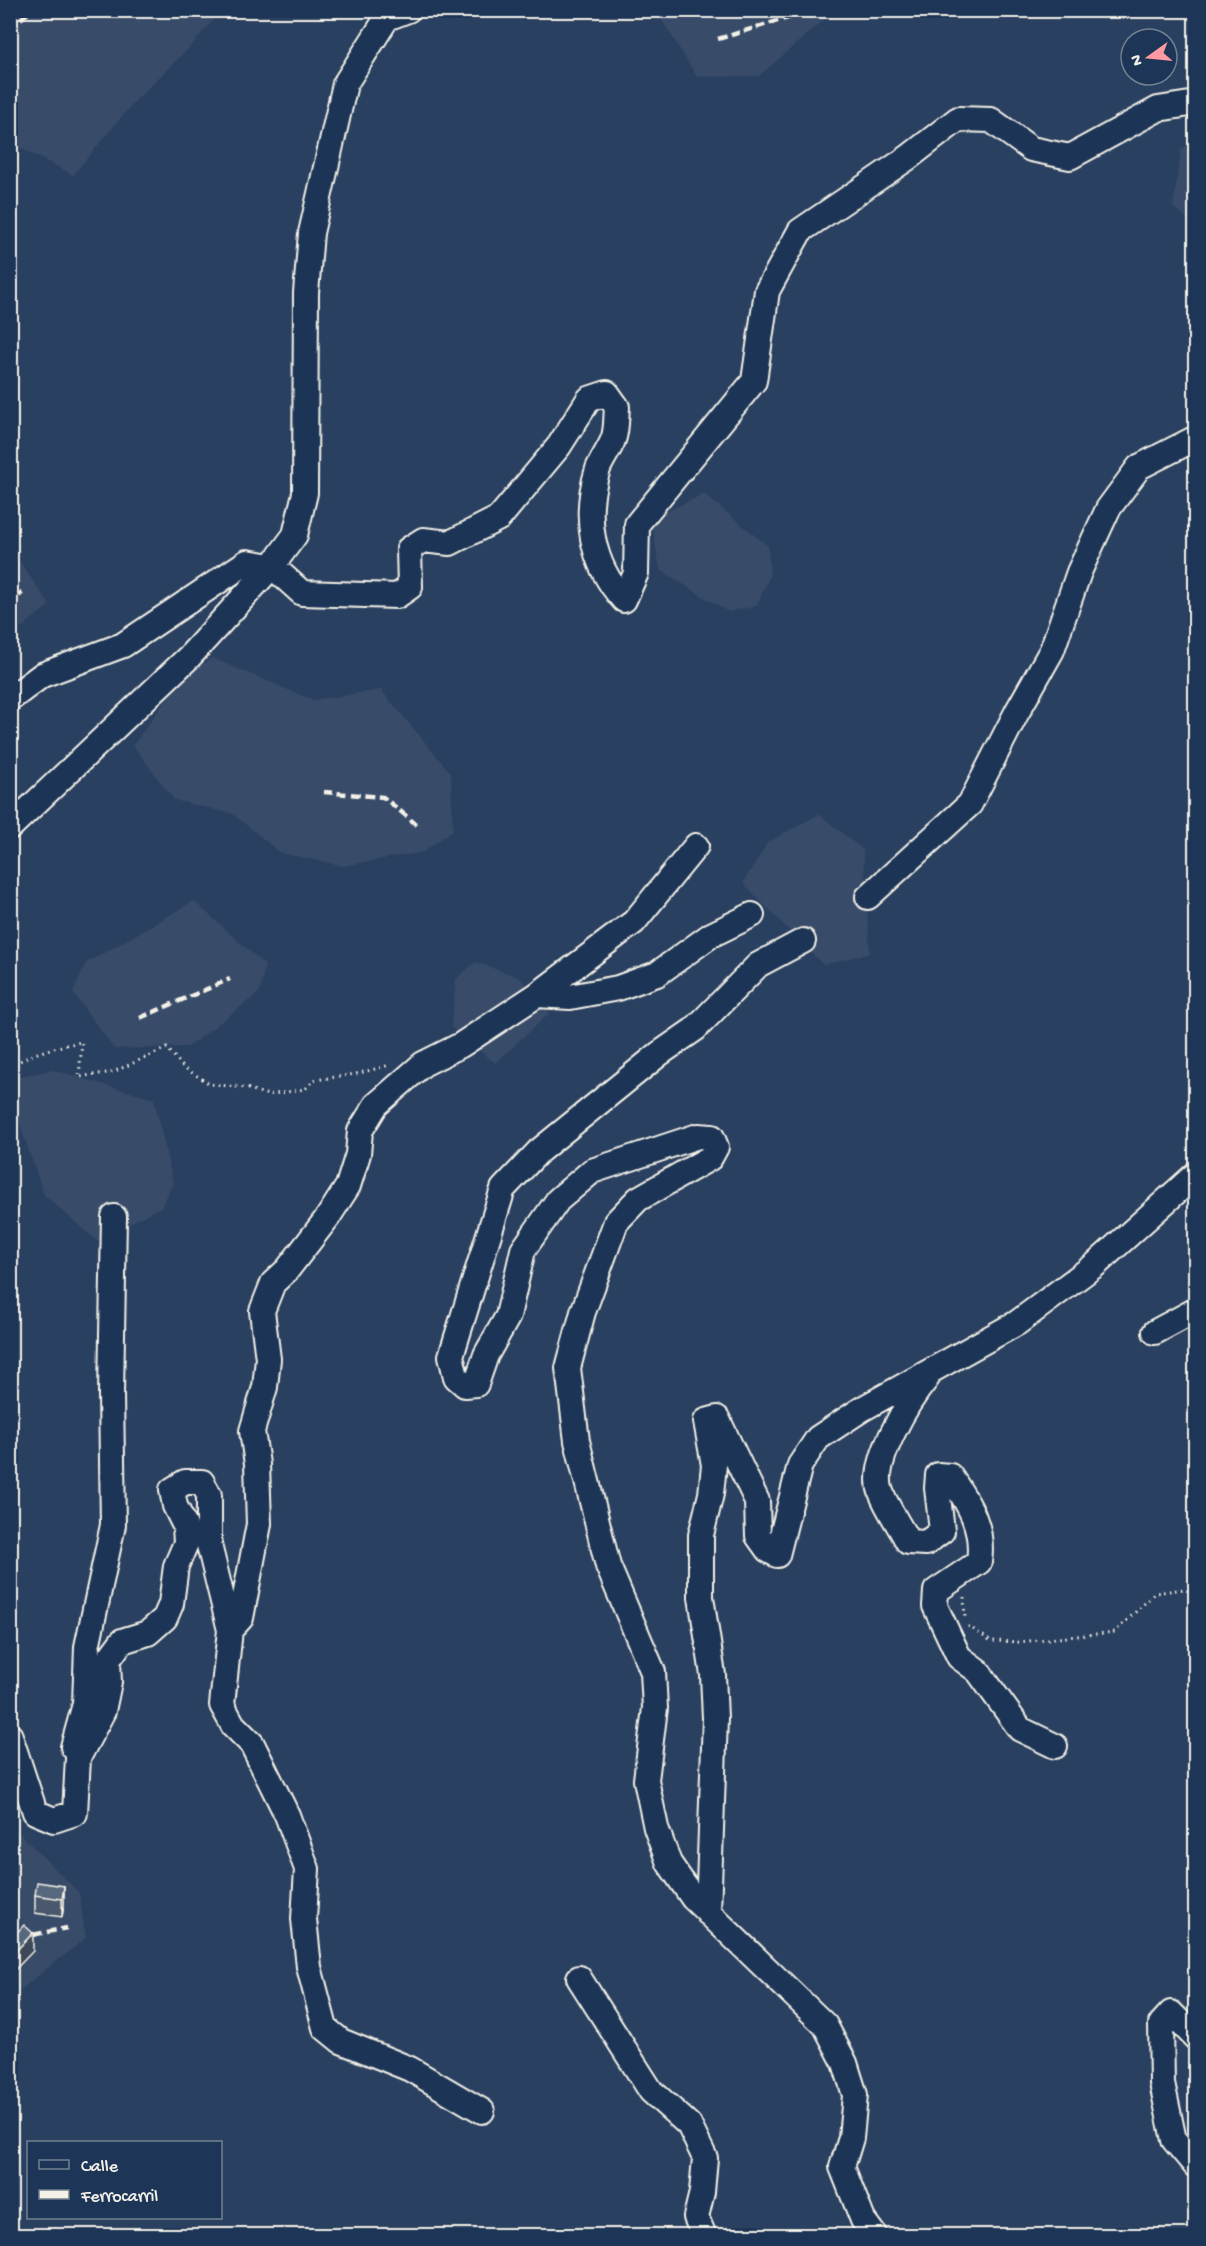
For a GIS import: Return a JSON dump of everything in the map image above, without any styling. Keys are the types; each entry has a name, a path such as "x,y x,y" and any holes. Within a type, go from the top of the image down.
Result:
{"lane":[{"path":"10,828 189,657 272,566 295,535 305,493 306,293 311,233 345,84 387,18 408,10"},
{"path":"10,699 42,675 123,645 248,562 272,566 302,593 397,596 410,587 410,549 423,540 450,543 499,518 559,446 590,399 607,393 617,407 614,437 599,466 593,487 590,522 597,555 609,583 624,600 636,573 637,524 754,381 767,291 800,231 909,157 958,119 991,120 1031,149 1071,157 1158,109 1196,103"},
{"path":"868,897 970,804 1017,712 1052,651 1079,572 1108,509 1139,467 1196,438"},
{"path":"230,1630 241,1618 259,1524 252,1431 265,1387 268,1359 262,1311 273,1282 294,1261 348,1186 358,1154 360,1131 376,1105 423,1064 461,1045 537,995 634,922 696,846"},
{"path":"537,995 570,997 618,987 657,974 711,934 752,915"},
{"path":"803,940 759,965 695,1029 660,1054 539,1151 503,1189 451,1356 456,1377 465,1385 476,1384 486,1355 508,1316 523,1250 558,1200 592,1172 698,1136 712,1137 716,1147 710,1158 638,1199 616,1222 583,1312 568,1368 577,1441 608,1566 653,1672 655,1708 646,1780 656,1828 669,1863 693,1898 825,2025 845,2063 855,2095 851,2138 842,2167 863,2220 875,2235"},
{"path":"708,1912 715,1718 713,1675 701,1597 701,1535 711,1494 714,1465 706,1421 717,1418 756,1501 758,1536 768,1550 777,1555 800,1465 818,1438 862,1409 1017,1323 1086,1271 1196,1174"},
{"path":"76,1793 68,1763 85,1704 87,1647 113,1524 111,1395 114,1217"},
{"path":"1155,1332 1196,1310"},
{"path":"936,1367 909,1400 878,1475 881,1493 908,1542 926,1543 942,1531 937,1488 938,1475 950,1476 973,1514 982,1540 979,1562 936,1592 935,1606 959,1657 978,1671 1020,1730 1055,1746"},
{"path":"10,1736 35,1812 54,1820 75,1813 78,1758 103,1712 109,1682 108,1660 122,1641 147,1633 165,1618 171,1604 176,1566 186,1543 185,1526 172,1490 185,1482 202,1482 209,1495 209,1545 230,1630 222,1705 233,1725 252,1744 287,1815 307,1869 304,1919 308,1958 325,2028 342,2041 410,2069 482,2110"},
{"path":"579,1978 651,2091 689,2125 705,2158 702,2192 696,2217 704,2235"},
{"path":"1196,2038 1171,2013 1161,2024 1162,2083 1173,2140 1196,2166"}],"path":[{"path":"10,1067 19,1061 64,1045 82,1042 79,1077 113,1072 167,1048 183,1067 210,1084 246,1088 268,1095 304,1089 315,1080 356,1074 394,1064 423,1064"},
{"path":"964,1571 965,1624 991,1641 1019,1642 1115,1632 1155,1593 1184,1589 1196,1594"}],"shaded area":[{"path":"208,10 216,17 193,44 135,101 73,175 11,143 11,11"},
{"path":"659,10 828,11 825,19 759,76 697,77 658,14"},
{"path":"1195,140 1195,226 1173,207 1181,149"},
{"path":"704,494 768,546 770,575 757,606 728,612 660,570 652,525 663,513"},
{"path":"10,548 50,605 11,636 10,636"},
{"path":"212,658 313,700 381,690 451,773 453,830 423,852 343,866 280,853 233,814 174,800 133,745 183,677"},
{"path":"819,814 863,850 870,953 823,965 743,883 768,842"},
{"path":"194,901 265,965 260,992 188,1047 114,1049 73,993 86,963"},
{"path":"475,962 519,977 550,1013 495,1063 451,1027 456,979"},
{"path":"53,1070 154,1099 173,1183 162,1206 97,1241 44,1195 11,1099 10,1078"},
{"path":"11,1825 79,1893 86,1938 11,1997"}],"building":[{"path":"37,1882 64,1886 62,1899 35,1895"},
{"path":"24,1925 33,1933 10,1957 10,1940"}],"railway":[{"path":"10,27 32,10"},
{"path":"718,39 814,10"},
{"path":"10,582 22,596"},
{"path":"324,792 383,797 417,825"},
{"path":"140,1018 230,979"},
{"path":"10,1947 27,1936 67,1928"}]}
